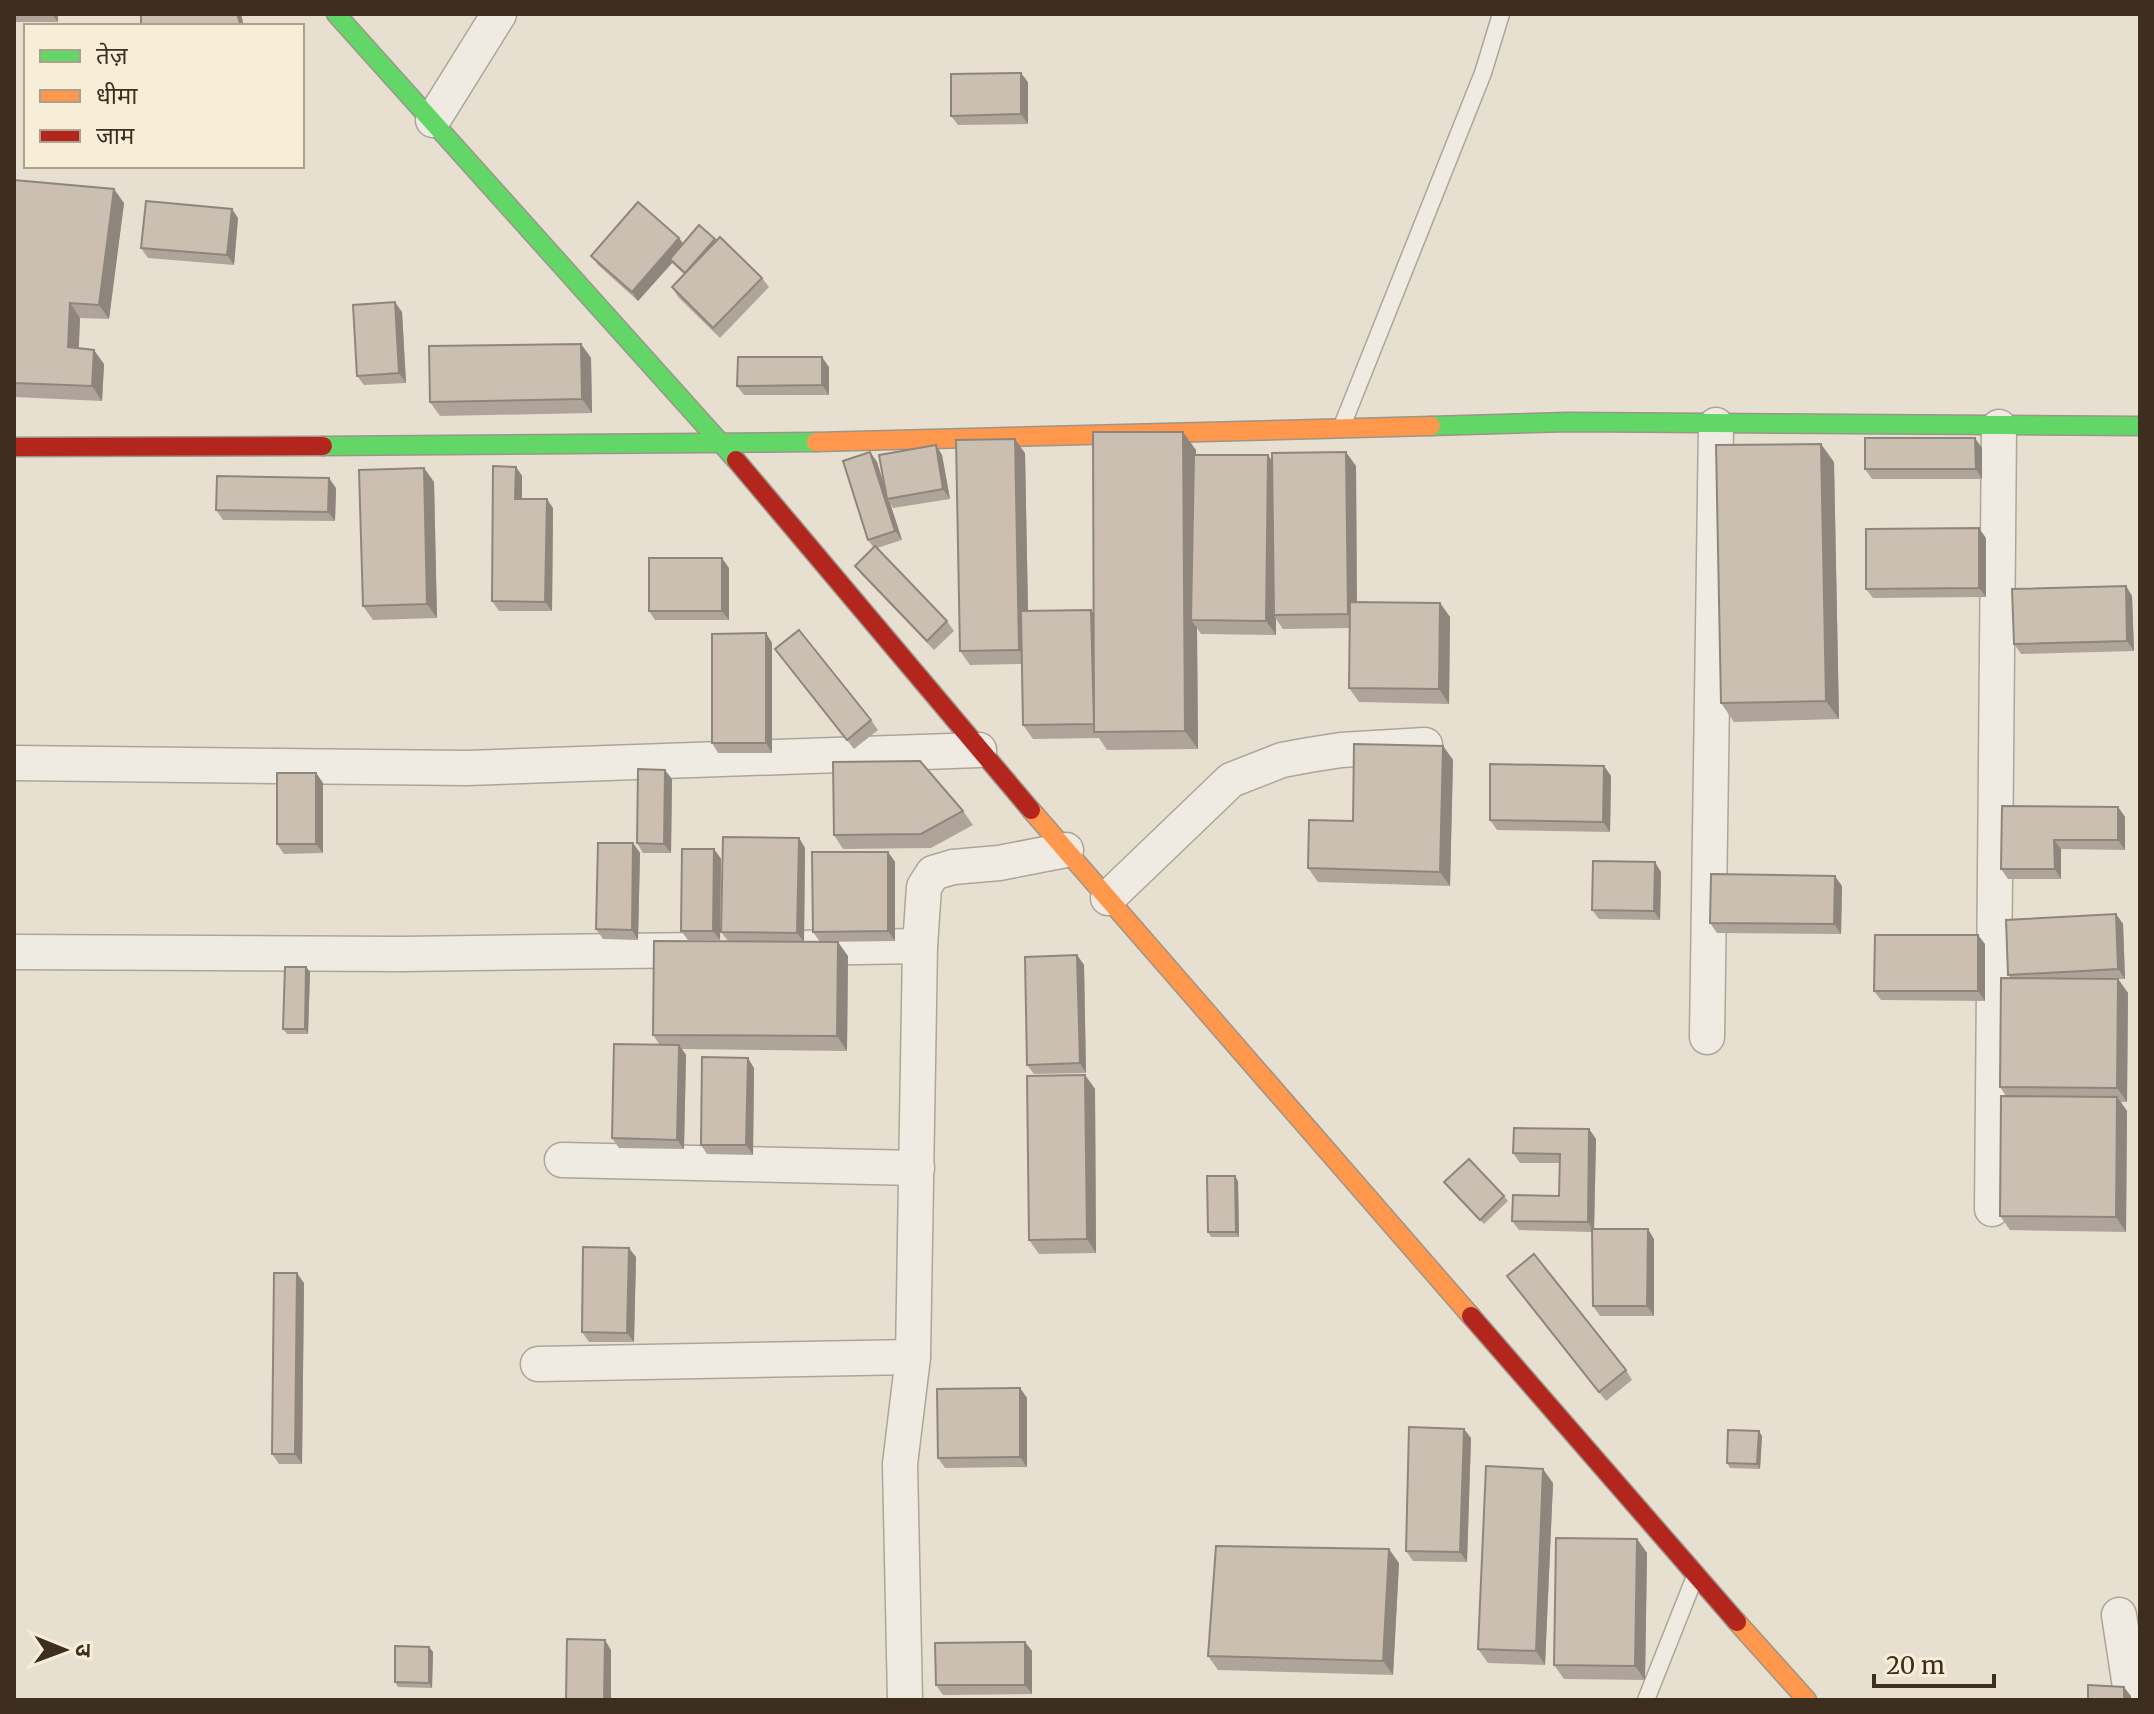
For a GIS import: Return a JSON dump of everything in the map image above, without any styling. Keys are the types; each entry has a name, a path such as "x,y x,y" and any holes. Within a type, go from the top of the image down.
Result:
{"street":[{"path":"336,14 723,444 979,750 1807,1700"},
{"path":"433,120 499,14"},
{"path":"14,447 723,444 1568,422 2140,426"},
{"path":"1707,1037 1716,425"},
{"path":"1992,1209 1999,427"},
{"path":"1108,898 1231,780 1282,760 1309,755 1425,745"},
{"path":"14,763 467,768 979,750"},
{"path":"905,1700 900,1464 913,1357 920,946 924,887 933,873 953,867 999,863 1066,850"},
{"path":"772,949 920,946"},
{"path":"14,952 402,954 728,949"},
{"path":"562,1160 917,1168"},
{"path":"538,1364 913,1357"},
{"path":"2119,1615 2132,1700"}],"lane":[{"path":"1341,428 1483,73 1501,14"},
{"path":"1646,1700 1696,1576"}],"building":[{"path":"141,14 237,14 240,24 141,24"},
{"path":"1021,73 1021,114 951,116 951,74"},
{"path":"14,180 114,189 99,305 70,303 68,347 94,350 92,386 14,383"},
{"path":"146,201 232,209 227,255 141,248"},
{"path":"638,202 679,238 632,292 591,256"},
{"path":"699,225 715,239 685,273 670,259"},
{"path":"720,237 762,278 713,328 672,287"},
{"path":"395,302 399,373 357,376 353,305"},
{"path":"581,344 582,399 430,402 429,346"},
{"path":"738,357 822,357 822,385 737,386"},
{"path":"1093,432 1183,432 1185,731 1094,732"},
{"path":"1865,438 1975,438 1976,469 1865,469"},
{"path":"1015,439 1019,650 960,651 956,440"},
{"path":"1821,444 1826,701 1721,703 1716,445"},
{"path":"936,445 943,489 887,499 879,455"},
{"path":"870,452 895,531 868,540 843,461"},
{"path":"1346,452 1348,614 1274,615 1272,453"},
{"path":"1194,455 1268,455 1266,621 1191,620"},
{"path":"493,466 516,467 515,499 547,499 545,602 492,601"},
{"path":"424,468 427,604 363,606 359,470"},
{"path":"217,476 329,478 328,512 216,510"},
{"path":"1979,528 1979,588 1866,589 1866,529"},
{"path":"875,546 947,621 927,641 855,566"},
{"path":"649,558 722,558 722,611 649,611"},
{"path":"2126,586 2127,641 2014,644 2012,589"},
{"path":"1350,602 1440,603 1439,689 1349,688"},
{"path":"1091,610 1094,724 1023,725 1021,611"},
{"path":"799,630 871,720 847,740 775,649"},
{"path":"766,633 766,743 712,743 712,634"},
{"path":"1354,744 1443,746 1440,872 1308,868 1309,820 1353,821"},
{"path":"920,761 963,811 921,834 834,835 833,762"},
{"path":"1490,764 1604,766 1603,822 1490,820"},
{"path":"638,769 665,770 664,844 637,843"},
{"path":"277,773 316,773 316,844 277,844"},
{"path":"2002,806 2118,807 2118,840 2054,840 2055,869 2001,869"},
{"path":"723,837 799,838 797,933 721,932"},
{"path":"598,843 633,843 632,930 596,929"},
{"path":"682,849 714,849 713,931 681,931"},
{"path":"812,852 888,852 888,931 813,932"},
{"path":"1593,861 1655,862 1654,911 1592,910"},
{"path":"1711,874 1835,876 1834,924 1710,923"},
{"path":"2116,914 2118,969 2008,975 2006,920"},
{"path":"1875,935 1978,935 1978,991 1874,991"},
{"path":"654,941 838,942 837,1036 653,1035"},
{"path":"1077,955 1080,1063 1027,1065 1025,957"},
{"path":"285,967 306,967 305,1029 283,1029"},
{"path":"2001,978 2118,979 2117,1088 2000,1087"},
{"path":"614,1044 679,1045 677,1140 612,1138"},
{"path":"702,1057 748,1058 746,1145 701,1145"},
{"path":"1085,1075 1087,1239 1029,1240 1027,1076"},
{"path":"2001,1096 2117,1097 2116,1217 2000,1216"},
{"path":"1514,1128 1589,1129 1588,1222 1512,1221 1513,1195 1559,1196 1560,1154 1513,1153"},
{"path":"1469,1159 1504,1196 1480,1220 1444,1182"},
{"path":"1207,1176 1235,1176 1236,1232 1208,1232"},
{"path":"1592,1229 1648,1229 1647,1306 1593,1306"},
{"path":"583,1247 629,1248 627,1333 582,1332"},
{"path":"1534,1254 1626,1370 1599,1392 1507,1276"},
{"path":"274,1273 297,1273 295,1454 272,1454"},
{"path":"1020,1388 1020,1457 938,1458 937,1389"},
{"path":"1409,1427 1464,1429 1460,1552 1406,1551"},
{"path":"1728,1430 1759,1431 1757,1464 1727,1463"},
{"path":"1486,1466 1543,1469 1536,1651 1478,1649"},
{"path":"1556,1538 1637,1539 1635,1666 1554,1665"},
{"path":"1216,1546 1389,1549 1383,1661 1208,1656"},
{"path":"567,1639 605,1640 604,1700 566,1700"},
{"path":"1025,1642 1025,1685 936,1685 935,1643"},
{"path":"395,1646 429,1647 429,1683 395,1682"},
{"path":"2088,1685 2124,1687 2124,1700 2088,1700"}],"traffic: fast":[{"path":"336,14 736,460"},
{"path":"1431,426 1568,422 2140,426"},
{"path":"323,446 816,442"}],"traffic: slow":[{"path":"816,442 1431,426"},
{"path":"1031,810 1471,1316"},
{"path":"1737,1622 1807,1700"}],"traffic: jam":[{"path":"14,447 323,446"},
{"path":"736,460 1031,810"},
{"path":"1471,1316 1737,1622"}]}
